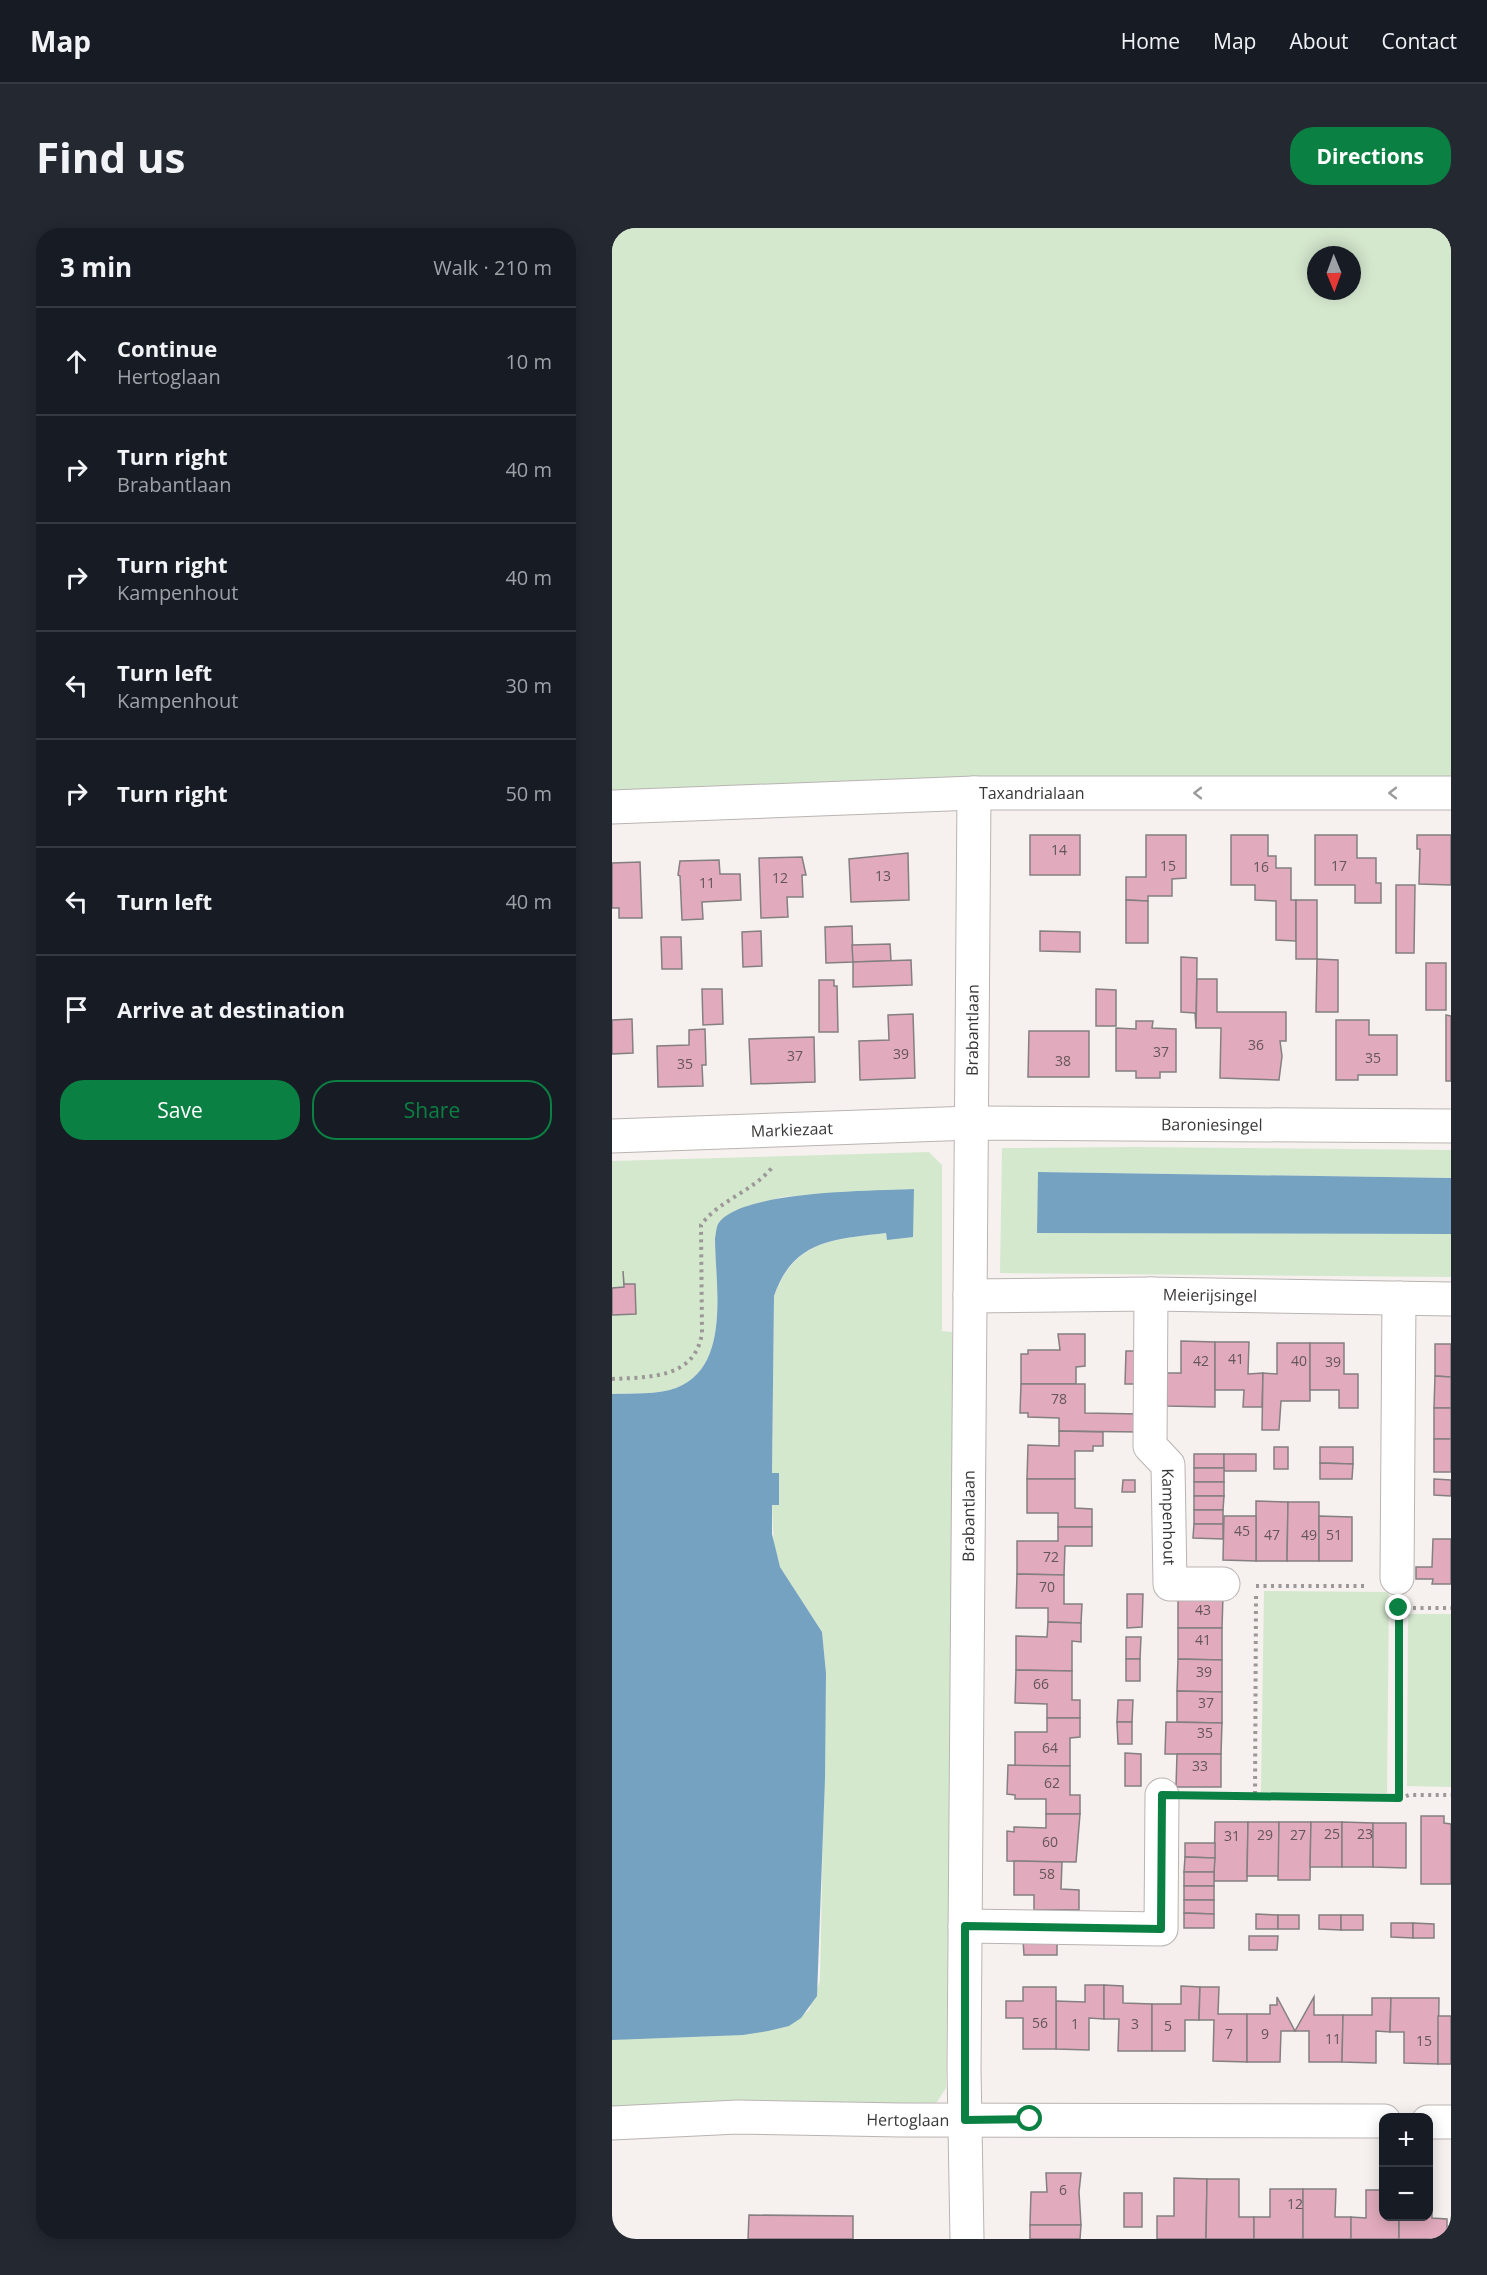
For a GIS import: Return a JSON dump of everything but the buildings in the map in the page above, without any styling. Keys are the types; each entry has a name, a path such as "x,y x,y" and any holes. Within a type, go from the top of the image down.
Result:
{"street":[{"name":"Taxandrialaan","path":"612,807 974,793 1451,793"},
{"name":"Brabantlaan","path":"967,2239 965,1926 974,793"},
{"name":"Baroniesingel","path":"972,1123 1451,1126"},
{"name":"Markiezaat","path":"612,1136 972,1123"},
{"name":"Meierijsingel","path":"970,1296 1151,1294 1451,1299"},
{"name":"Kampenhout","path":"1151,1294 1150,1446 1168,1465 1170,1584 1223,1584"},
{"path":"1386,1582 1399,1298"},
{"path":"965,1926 1161,1929 1162,1795"},
{"name":"Hertoglaan","path":"612,2124 738,2117 1379,2121"},
{"path":"1433,2122 1451,2122"}],"path":[{"path":"612,1378 670,1374 682,1368 693,1356 700,1344 702,1333 701,1225 708,1215 724,1202 770,1171 779,1158 780,1130"},
{"path":"1255,1797 1256,1584 1386,1582"},
{"path":"1399,1798 1399,1608 1451,1608"},
{"path":"1162,1795 1399,1798 1409,1795 1451,1795"}],"green space":[{"path":"612,228 1451,228 1451,782 612,795"},
{"path":"1002,1148 1451,1150 1451,1178 1039,1172 1037,1232 1451,1234 1451,1277 1000,1273"},
{"path":"929,1152 942,1165 942,1331 952,1332 952,1580 946,2088 937,2102 930,2105 612,2109 612,2040 789,2026 809,2010 820,1981 826,1673 822,1632 780,1567 774,1550 772,1505 778,1505 779,1473 772,1473 774,1296 782,1277 793,1263 818,1246 833,1241 886,1233 887,1239 914,1189 782,1197 736,1210 718,1224 715,1238 716,1323 713,1344 706,1362 694,1377 676,1388 653,1393 612,1394 612,1161"},
{"path":"1264,1591 1389,1592 1387,1793 1261,1792"},
{"path":"1408,1614 1451,1614 1451,1787 1407,1786"}],"water":[{"path":"1038,1172 1451,1178 1451,1234 1037,1233"},
{"path":"914,1189 913,1237 887,1240 886,1233 833,1241 818,1246 804,1253 792,1263 782,1277 774,1296 772,1473 779,1473 779,1505 772,1505 772,1534 780,1567 822,1632 826,1673 825,1778 817,1996 801,2018 789,2026 768,2031 743,2035 612,2040 612,1394 653,1393 676,1388 694,1377 706,1362 713,1344 716,1323 716,1229 718,1224 731,1213 752,1204 809,1194"}],"route":[{"path":"1030,2119 965,2120 965,1926 1161,1929 1162,1795 1399,1798 1399,1608"}]}
